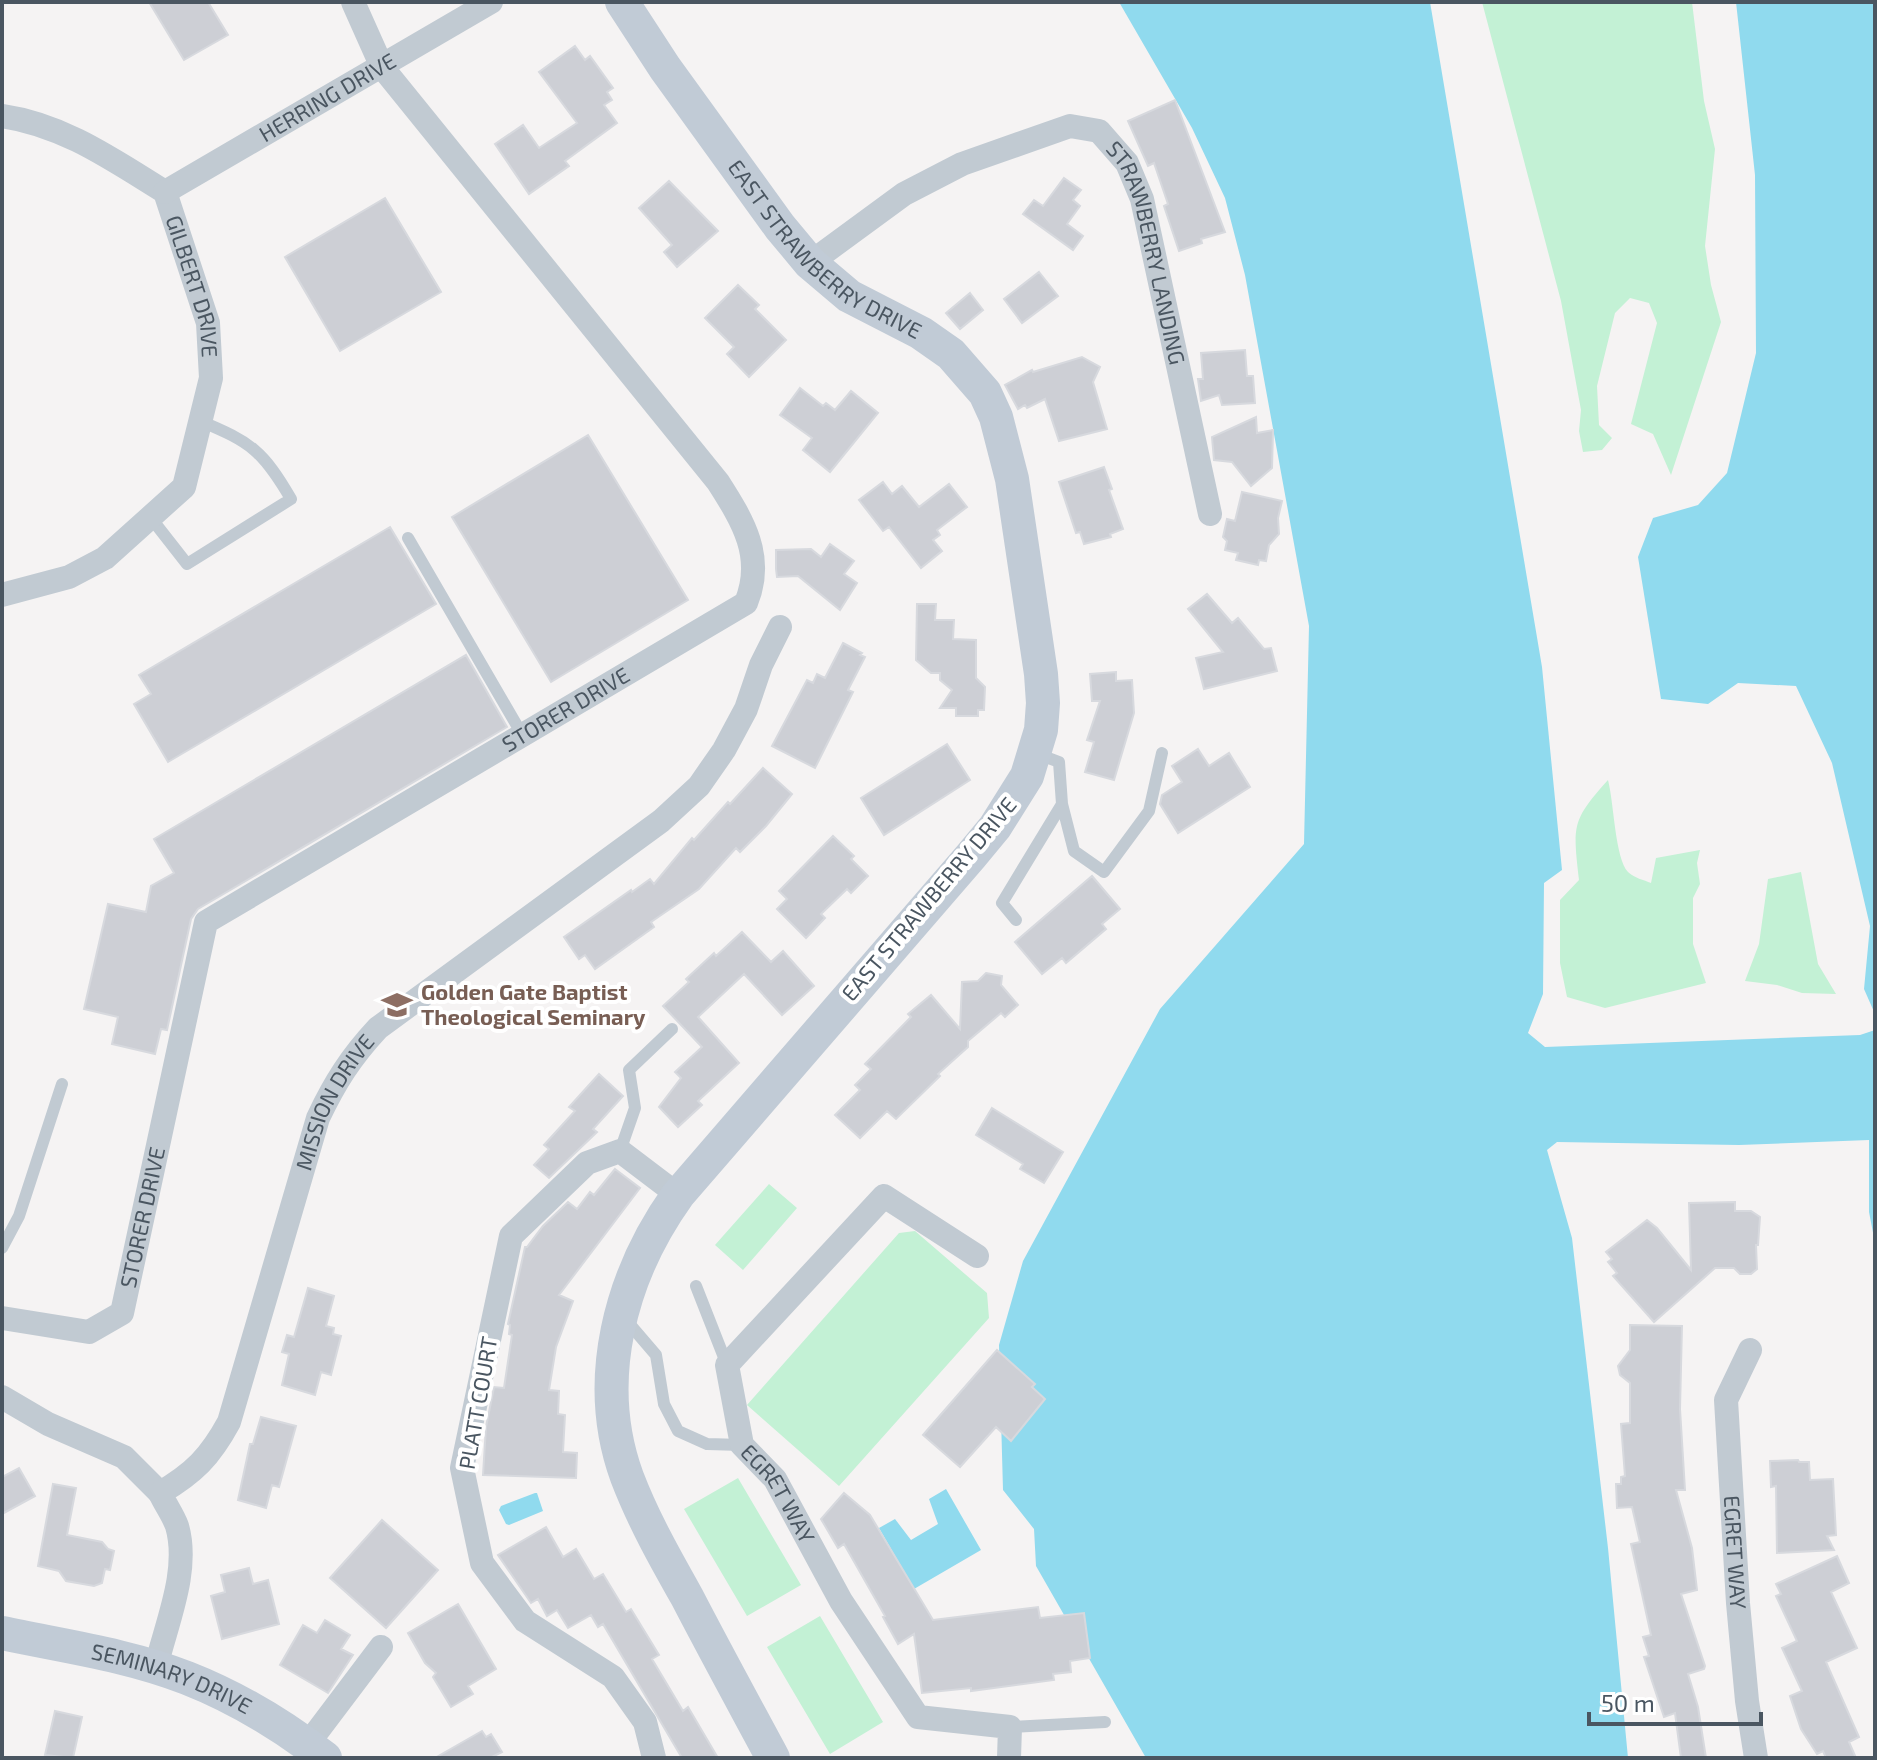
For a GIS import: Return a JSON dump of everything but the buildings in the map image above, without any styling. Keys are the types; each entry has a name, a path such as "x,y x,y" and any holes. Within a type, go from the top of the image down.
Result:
{"street":[{"name":"STORER DRIVE","path":"2,1318 89,1332 122,1313 206,922 746,603 753,587 755,569 745,528 718,482 382,67 353,2"},
{"name":"HERRING DRIVE","path":"165,192 491,2"},
{"name":"EAST STRAWBERRY DRIVE","path":"622,2 709,129 810,263 849,296 921,333 951,354 985,393 996,417 1012,479 1041,674 1041,730 1035,752 1027,776 995,827 678,1195 637,1264 620,1313 612,1385 618,1446 626,1475 656,1540 773,1758"},
{"name":"GILBERT DRIVE","path":"2,116 28,120 78,139 165,192 208,323 211,378 184,487 105,558 69,577 2,595"},
{"name":"STRAWBERRY LANDING","path":"810,263 904,194 962,164 1070,126 1099,131 1127,163 1142,199 1210,514"},
{"name":"MISSION DRIVE","path":"160,1493 201,1466 229,1422 318,1118 349,1060 378,1028 661,821 699,786 724,750 746,709 761,665 780,627"},
{"path":"620,1151 678,1195"},
{"name":"PLATT COURT","path":"620,1151 587,1163 511,1236 462,1468 482,1563 525,1621 613,1677 645,1722 654,1758"},
{"path":"727,1365 884,1196 977,1256"},
{"name":"EGRET WAY","path":"1750,1350 1726,1400 1738,1603 1756,1758"},
{"name":"EGRET WAY","path":"727,1365 742,1445 775,1479 841,1601 918,1717 1010,1727"},
{"path":"2,1397 48,1424 124,1457 160,1493 176,1525 180,1549 179,1575 156,1667"},
{"name":"SEMINARY DRIVE","path":"2,1633 156,1667 226,1694 264,1715 316,1751"},
{"path":"316,1751 381,1647"},
{"path":"1009,1758 1010,1727"}],"lane":[{"path":"151,518 187,564 291,499 272,466 241,438 200,421"},
{"path":"408,538 523,736"},
{"path":"1035,752 1059,762 1062,804 1074,851 1104,872 1149,811 1162,753"},
{"path":"1016,920 1002,903 1062,804"},
{"path":"620,1151 635,1108 629,1070 672,1029"},
{"path":"2,1248 19,1216 62,1084"},
{"path":"696,1286 727,1365"},
{"path":"620,1313 656,1355 664,1404 678,1431 707,1444 742,1445"},
{"path":"1010,1727 1105,1722"}],"green space":[{"path":"1482,2 1692,2 1704,101 1715,149 1705,246 1721,322 1671,475 1653,434 1631,424 1657,323 1649,303 1630,298 1615,313 1597,386 1599,425 1612,438 1602,450 1583,452 1579,431 1581,410 1561,301"},
{"path":"1608,780 1620,855 1630,874 1651,883 1656,858 1700,850 1697,863 1700,884 1693,898 1693,944 1706,983 1605,1008 1567,997 1560,963 1560,900 1579,880 1576,835 1581,815"},
{"path":"1801,872 1818,964 1836,994 1802,993 1777,985 1745,981 1759,944 1768,879"},
{"path":"769,1184 797,1208 743,1270 715,1245"},
{"path":"915,1231 987,1293 989,1318 839,1486 747,1405 899,1233"},
{"path":"738,1478 801,1585 747,1616 684,1509"},
{"path":"820,1616 883,1722 830,1754 767,1647"}],"water":[{"path":"1119,2 1430,2 1542,667 1562,870 1544,883 1543,994 1528,1033 1545,1047 1860,1035 1875,1030 1875,1243 1869,1212 1869,1140 1739,1145 1557,1142 1547,1150 1572,1238 1608,1548 1628,1758 1146,1758 1036,1566 1034,1529 1003,1490 999,1345 1023,1261 1160,1009 1304,844 1309,626 1245,275 1225,198 1192,128"},
{"path":"1736,2 1875,2 1875,1014 1864,989 1870,926 1832,763 1796,686 1738,683 1708,704 1661,699 1638,557 1653,518 1698,505 1727,473 1756,353 1755,175"},
{"path":"946,1489 981,1550 914,1589 879,1528 895,1519 911,1540 938,1524 929,1499"},
{"path":"535,1493 543,1511 506,1524 499,1510 501,1506"}],"place":[{"name":"Golden Gate Baptist Theological Seminary","path":"397,1005"}]}
